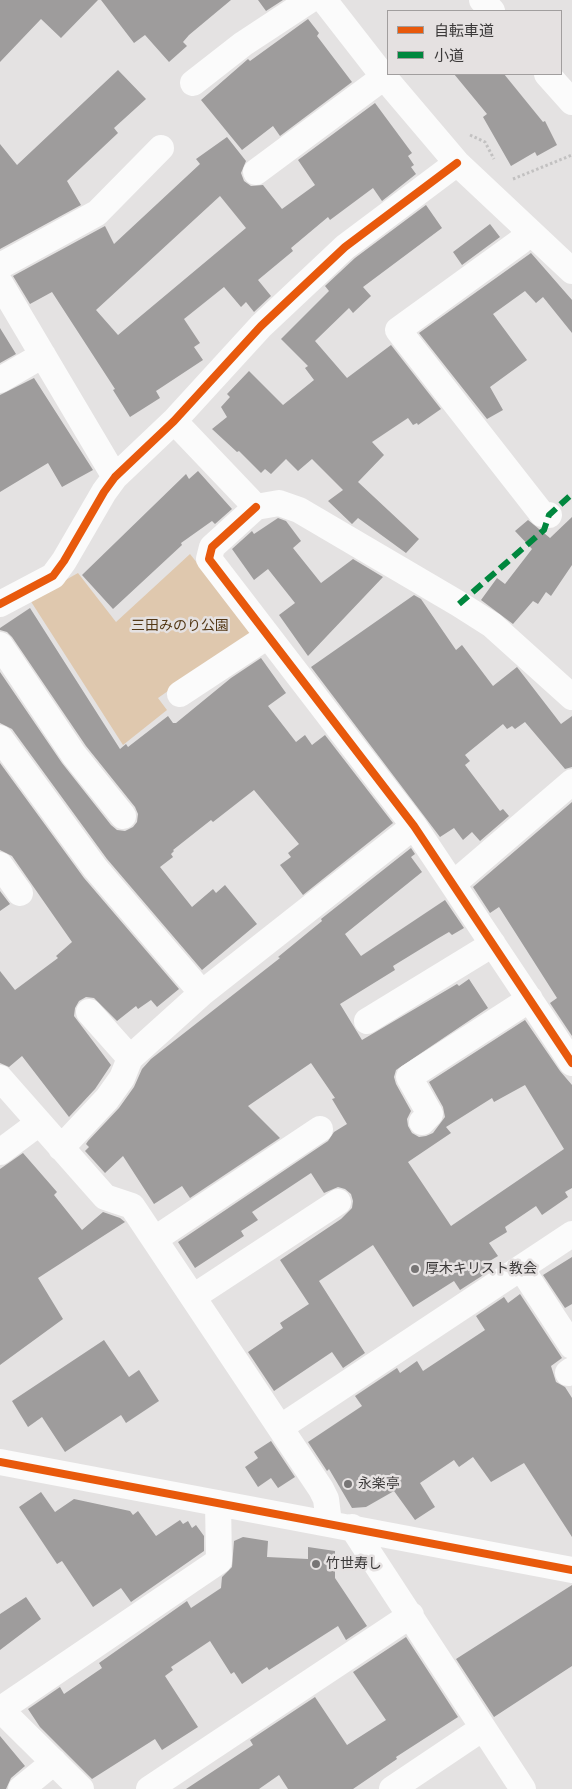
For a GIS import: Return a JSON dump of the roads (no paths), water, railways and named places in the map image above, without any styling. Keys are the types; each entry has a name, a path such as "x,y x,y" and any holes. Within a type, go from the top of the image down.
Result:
{"street":[{"path":"194,83 244,44 310,0"},
{"path":"324,0 384,77 456,163 572,272"},
{"path":"548,75 572,102"},
{"path":"269,169 384,77"},
{"path":"0,266 97,212 161,148"},
{"path":"0,604 53,576 64,562 104,492 115,477 174,420 261,326 345,246 456,163"},
{"path":"527,229 521,241 398,330 542,514 549,515"},
{"path":"0,283 115,477"},
{"path":"0,380 43,354"},
{"path":"174,420 256,507"},
{"path":"572,697 492,625 299,510 279,502 256,507 212,547 209,559 414,826 572,1063"},
{"path":"180,694 268,636"},
{"path":"0,644 67,760 123,816"},
{"path":"0,738 95,868 202,992"},
{"path":"453,884 572,782"},
{"path":"61,1148 107,1099 122,1078 130,1058 202,992 414,826"},
{"path":"0,865 20,892"},
{"path":"367,1021 493,944"},
{"path":"422,1122 430,1114 409,1076 530,1000"},
{"path":"89,1012 130,1058"},
{"path":"0,1078 106,1197 132,1206 281,1427 321,1489 341,1525 411,1615 523,1789"},
{"path":"0,1152 39,1123"},
{"path":"155,1239 320,1129"},
{"path":"194,1297 338,1202"},
{"path":"281,1427 572,1234"},
{"path":"521,1268 572,1346"},
{"path":"0,1462 572,1570"},
{"path":"81,1789 0,1709 219,1561 218,1503"},
{"path":"149,1789 411,1615"},
{"path":"392,1789 483,1728"},
{"path":"21,1789 54,1762"}],"place":[{"name":"厚木キリスト教会","path":"415,1269"},
{"name":"永楽亭","path":"348,1484"},
{"name":"竹世寿し","path":"316,1564"}],"park label":[{"name":"三田みのり公園","path":"180,626"}]}
